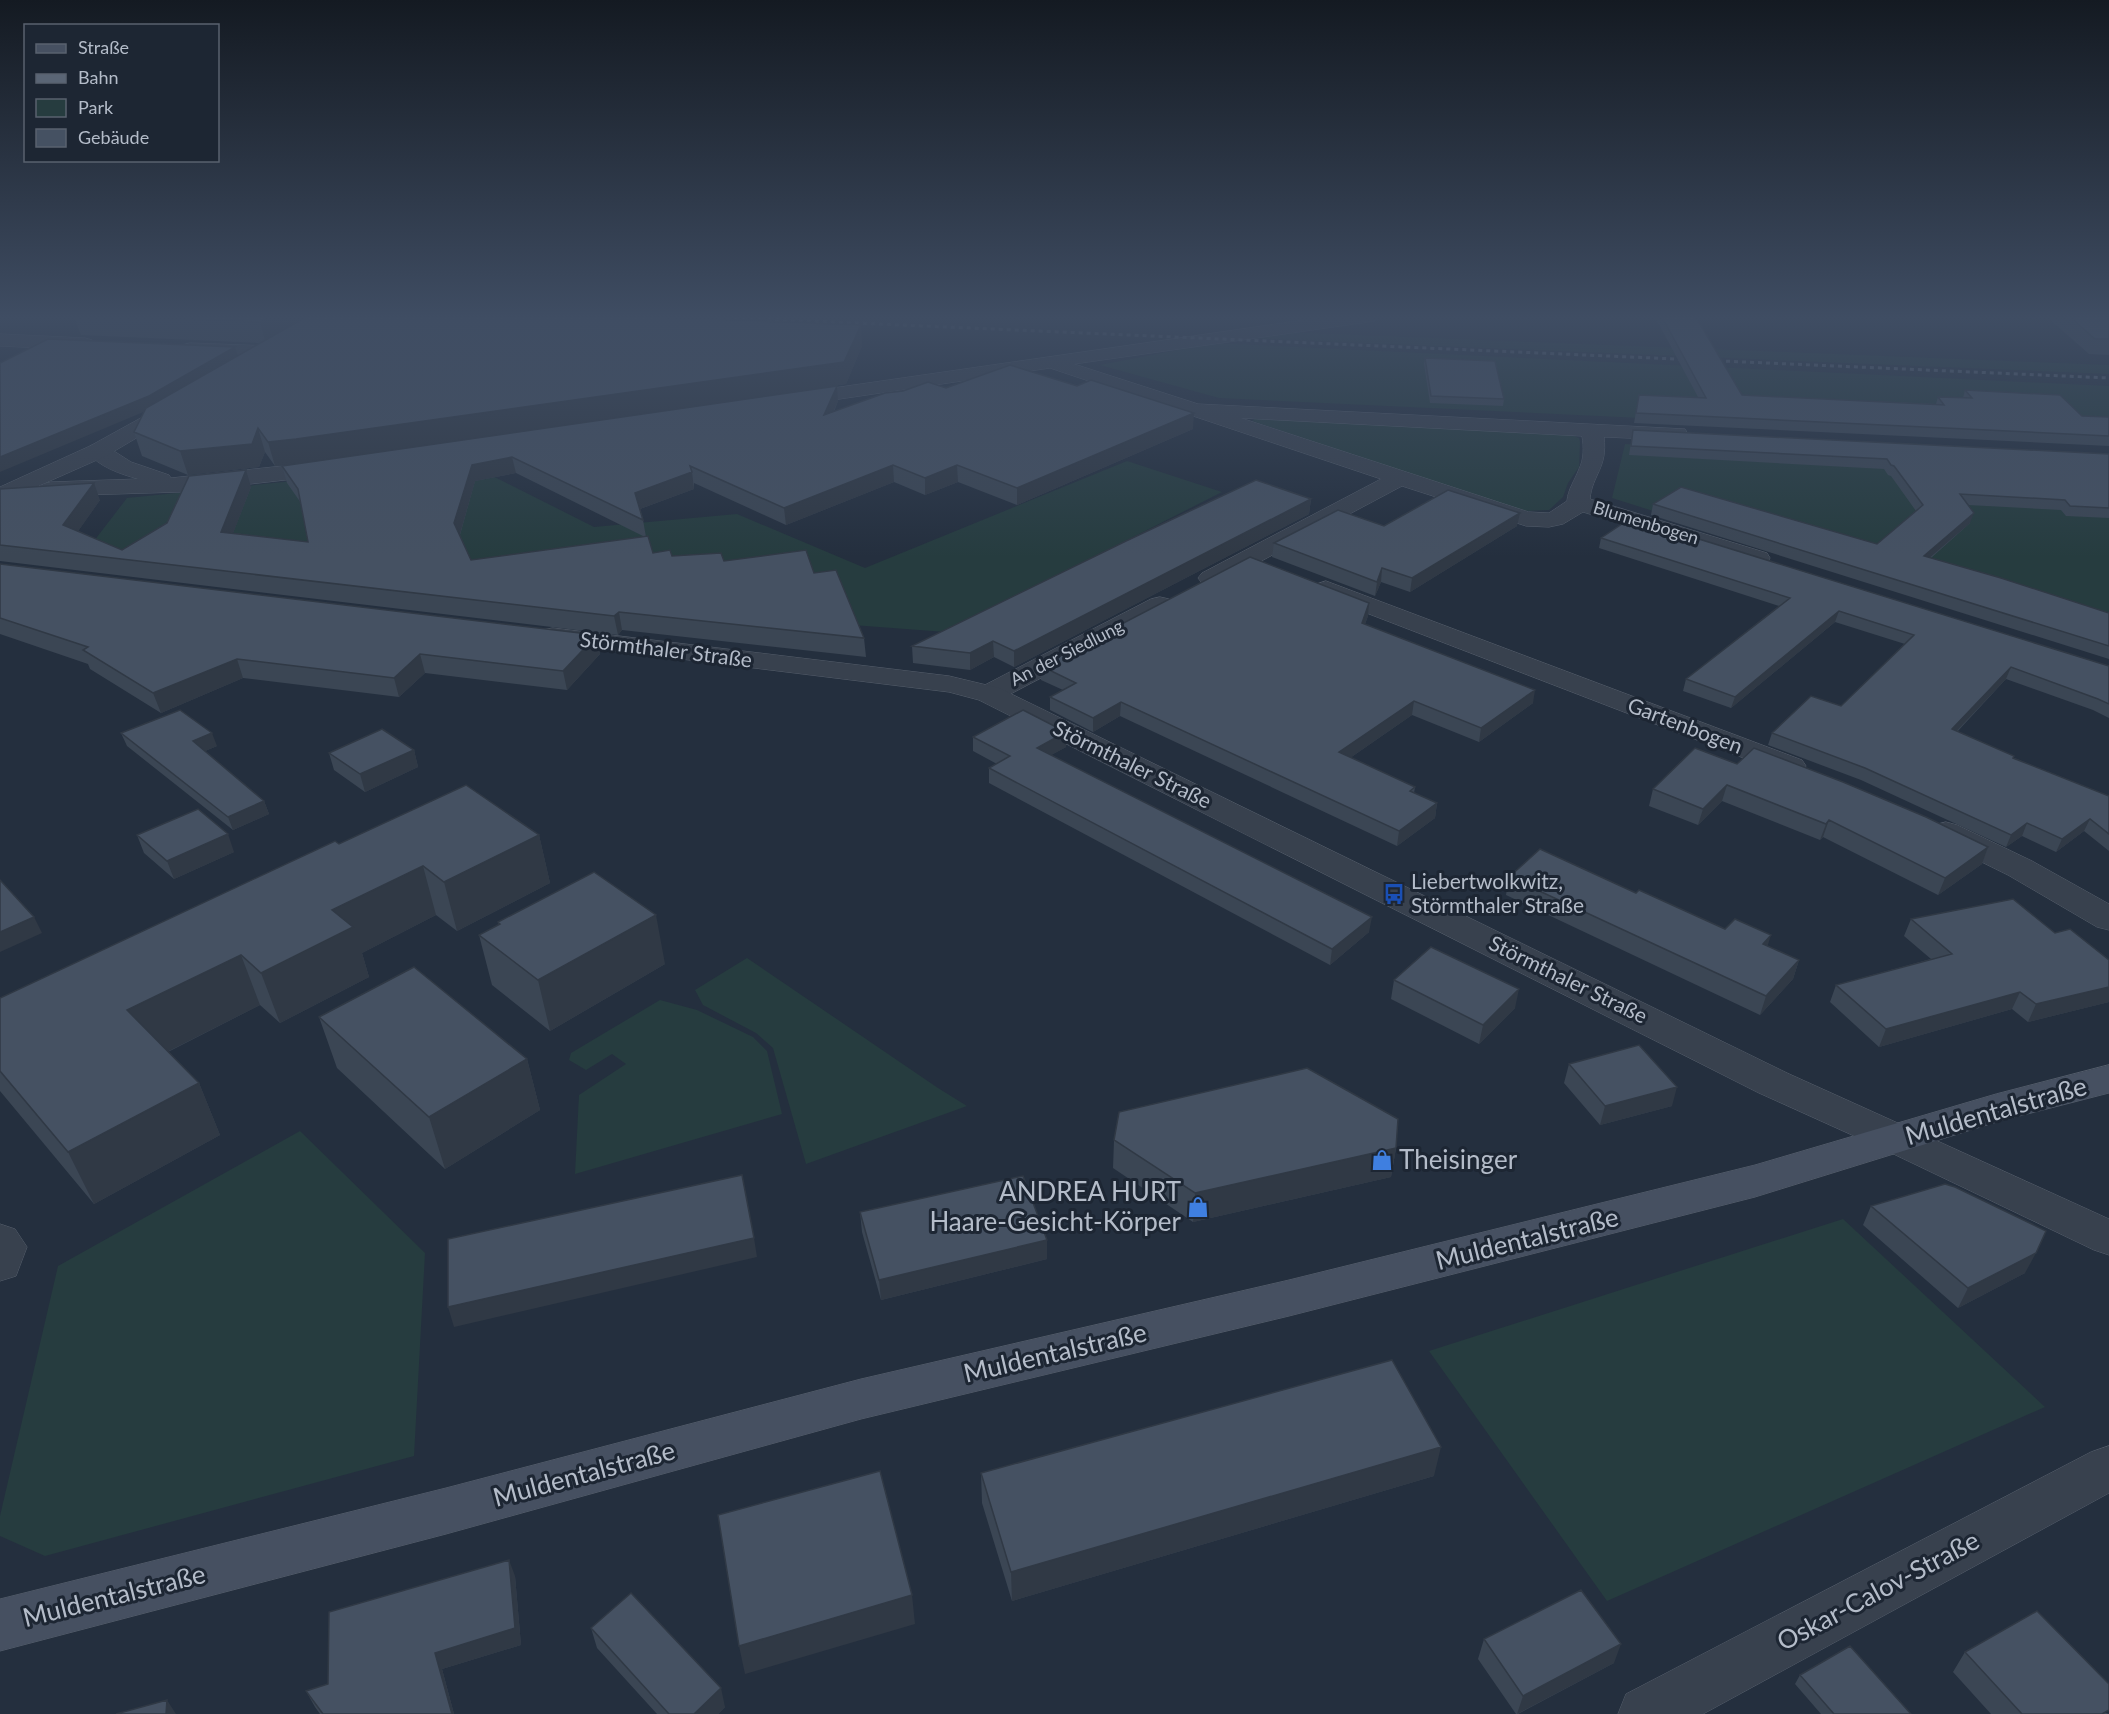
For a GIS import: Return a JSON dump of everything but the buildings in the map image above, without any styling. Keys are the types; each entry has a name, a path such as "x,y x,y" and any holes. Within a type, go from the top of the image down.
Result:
{"main road":[{"name":"Muldentalstraße","path":"0,1625 434,1514 861,1399 1563,1230 1755,1181 1996,1108 2109,1079"}],"street":[{"path":"777,402 811,397"},
{"name":"Blumenbogen","path":"1159,397 1526,519 1554,520 1566,515 1579,503 1784,566"},
{"path":"8,492 98,451 187,400"},
{"path":"1199,410 1698,435"},
{"path":"1579,503 1580,490 1594,454 1592,430"},
{"path":"98,451 123,467 151,478 180,485"},
{"path":"8,492 180,485 350,465"},
{"name":"An der Siedlung","path":"988,694 1400,478"},
{"name":"Gartenbogen","path":"1249,559 1816,776"},
{"name":"Störmthaler Straße","path":"523,633 949,684 988,694 1773,1083 2109,1238"},
{"path":"1921,820 2020,868 2109,919"},
{"path":"0,1241 4,1247 0,1264"},
{"name":"Oskar-Calov-Straße","path":"1646,1714 2109,1468"}],"green space":[{"path":"1215,397 2109,397 2109,440"},
{"path":"1256,418 1572,435 1579,438 1580,442 1579,467 1568,483 1563,497 1549,510 1523,511 1252,421"},
{"path":"1625,444 2109,466 2109,655 1612,498"},
{"path":"457,458 594,527 737,514 865,568 1127,461 1222,492 946,632 74,567 127,498 304,480"},
{"path":"747,958 967,1106 806,1164 773,1048 756,1033 703,1005 695,990"},
{"path":"660,1000 697,1010 753,1037 767,1051 782,1114 575,1174 579,1095 626,1064 612,1054 586,1070 569,1060 571,1053"},
{"path":"300,1131 425,1253 414,1456 45,1556 0,1536 0,1516 58,1266"},
{"path":"1843,1219 2045,1407 1607,1601 1429,1351"}],"place":[{"name":"Liebertwolkwitz, Störmthaler Straße","path":"1394,894"},
{"name":"Theisinger","path":"1382,1160"},
{"name":"ANDREA HURT Haare-Gesicht-Körper","path":"1198,1207"}]}
